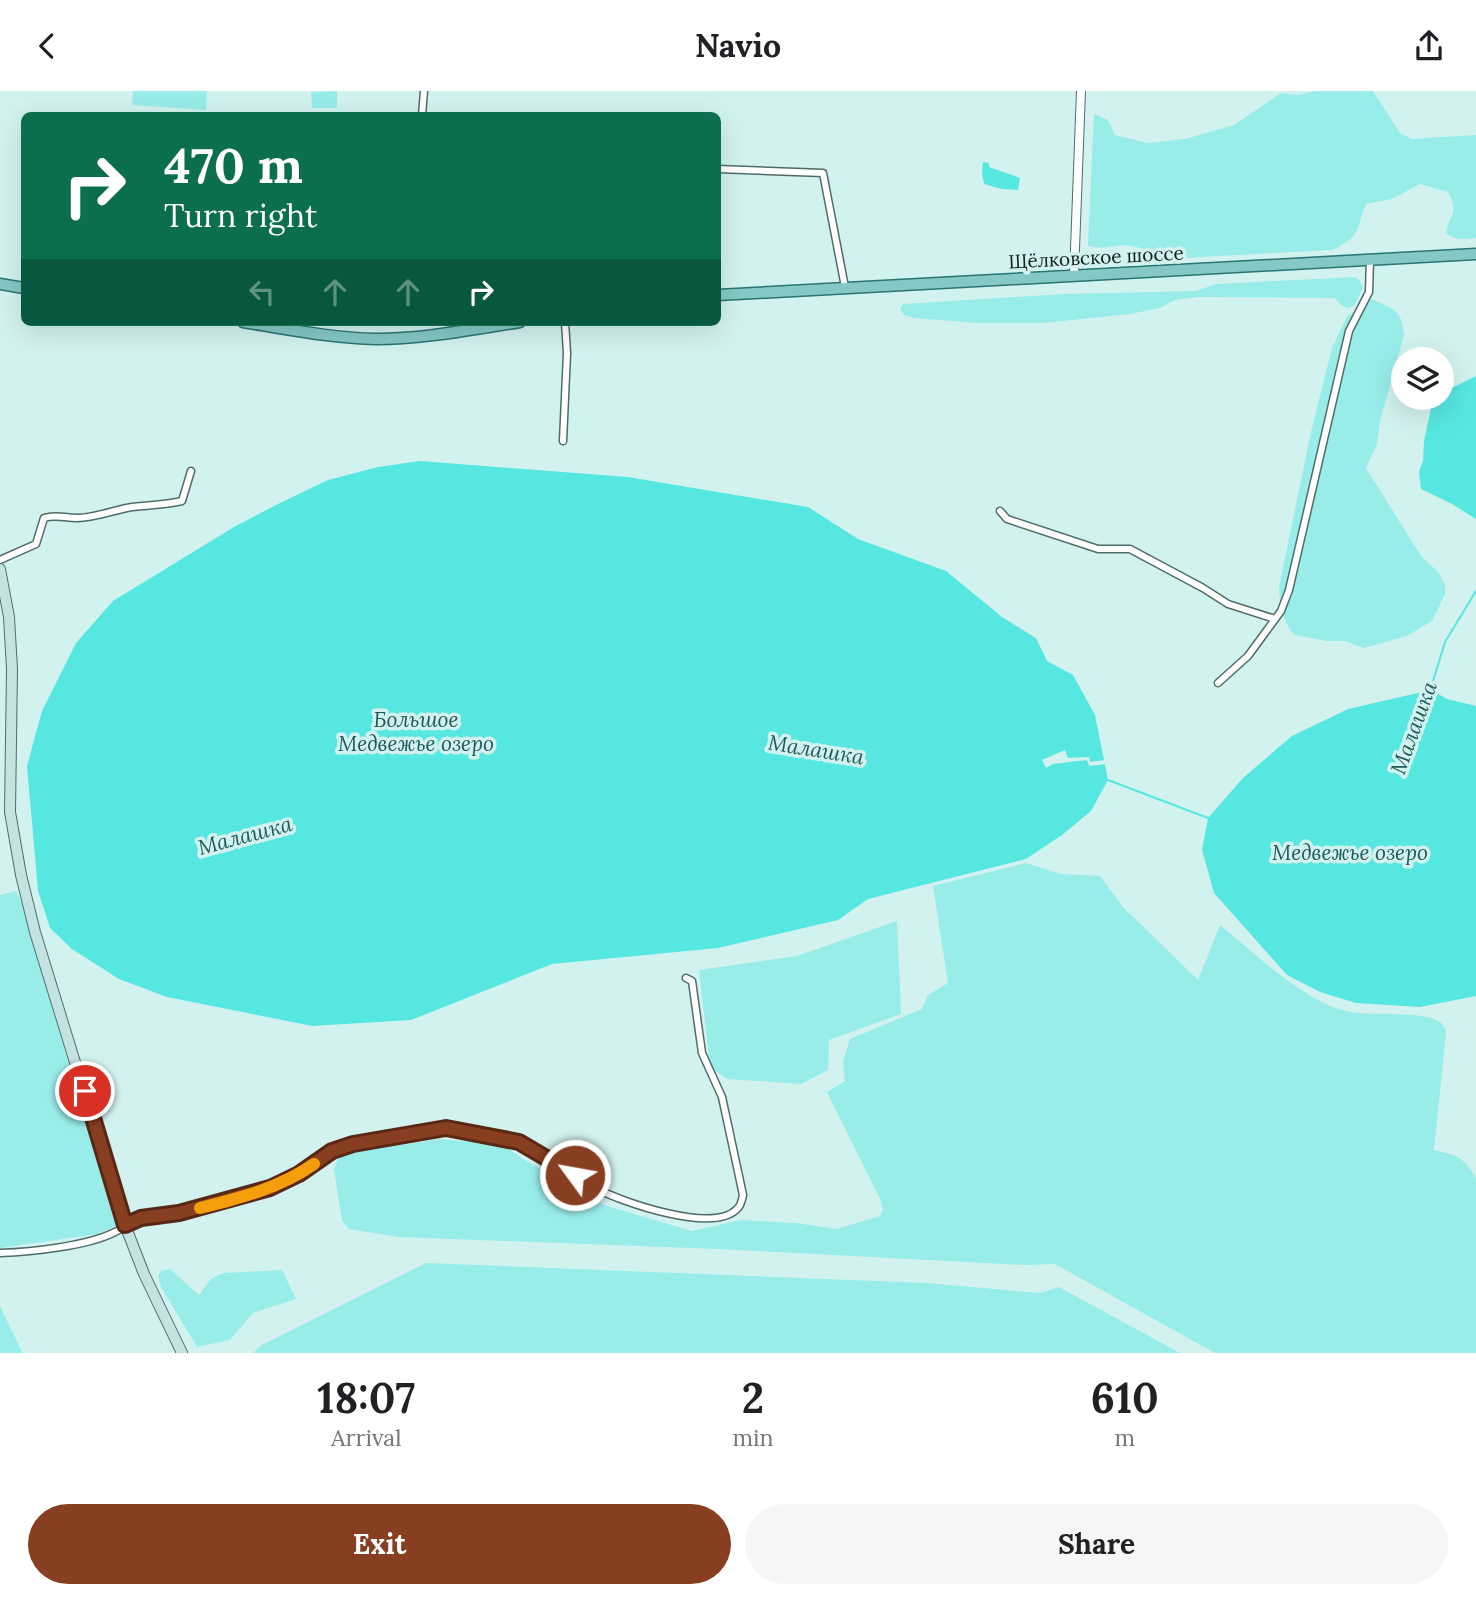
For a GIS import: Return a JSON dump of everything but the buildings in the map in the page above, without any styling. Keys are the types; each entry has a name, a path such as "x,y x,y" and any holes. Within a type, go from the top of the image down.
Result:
{"main road":[{"name":"Щёлковское шоссе","path":"721,295 1476,254"},
{"path":"0,284 21,288"},
{"path":"267,326 332,337 378,339 430,336 494,326"},
{"path":"0,569 9,617 5,650 10,812 21,875 35,932 125,1225 144,1274 182,1353"}],"street":[{"path":"422,112 424,91"},
{"path":"1074,275 1081,91"},
{"path":"721,169 823,173 845,287"},
{"path":"1218,683 1248,656 1281,611 1289,590 1349,331 1369,292 1370,260"},
{"path":"563,442 567,353 565,326"},
{"path":"0,560 36,544 44,518 49,516 78,518 182,501 191,471"},
{"path":"1000,512 1007,519 1087,546 1098,549 1130,549 1228,604 1275,619"},
{"path":"0,1253 61,1246 93,1239 115,1232 141,1218 179,1213 270,1188 299,1174 332,1151 353,1144 446,1128 519,1142 596,1188 626,1201 689,1217 716,1218 730,1215 740,1208 743,1195 722,1097 702,1053 692,981 685,978"}],"shaded area":[{"path":"133,91 207,91 206,110 132,105"},
{"path":"337,91 337,108 312,108 311,92"},
{"path":"1315,91 1373,91 1400,133 1412,139 1476,135 1476,238 1449,236 1446,233 1453,214 1453,205 1448,192 1420,184 1392,199 1366,204 1356,232 1348,241 1332,250 1162,259 1135,247 1088,246 1094,114 1108,120 1115,135 1148,143 1185,139 1234,125 1281,93 1299,95"},
{"path":"1355,277 1363,288 1354,306 1348,308 1335,298 1198,297 1175,300 1160,308 1130,314 1043,323 977,323 914,318 904,315 900,309 903,304 1064,294 1196,291 1216,284"},
{"path":"1371,299 1395,311 1401,320 1404,335 1401,347 1391,347 1391,382 1380,421 1377,444 1366,468 1421,556 1439,573 1445,585 1445,594 1432,621 1407,636 1364,648 1345,641 1326,641 1294,635 1282,613 1279,587 1311,432 1332,348 1347,317"},
{"path":"1026,863 1061,874 1100,876 1123,907 1198,980 1220,925 1296,987 1330,1006 1355,1013 1424,1016 1442,1024 1446,1033 1434,1150 1459,1158 1476,1178 1476,1353 1215,1353 1055,1264 1025,1265 717,1249 399,1237 349,1229 342,1221 334,1169 339,1157 367,1147 438,1139 501,1144 604,1205 692,1231 741,1220 796,1223 837,1229 880,1216 883,1209 880,1199 827,1092 845,1081 843,1061 850,1039 922,1009 928,995 948,983 933,886"},
{"path":"16,891 116,1226 97,1234 0,1248 0,895"},
{"path":"897,921 901,1014 829,1040 828,1070 801,1084 727,1079 713,1069 709,1057 699,970 797,956"},
{"path":"426,1263 926,1283 1040,1293 1059,1287 1180,1353 253,1353 262,1345"},
{"path":"170,1269 199,1295 211,1279 223,1273 282,1270 296,1299 253,1313 230,1340 197,1347 161,1287 158,1276 161,1271"},
{"path":"0,1306 21,1350 22,1353 0,1353"}],"water":[{"path":"983,162 989,163 989,167 1020,178 1018,190 984,184"},
{"path":"1476,376 1476,519 1421,489 1419,472 1431,410 1454,410 1454,387"},
{"name":"Большое Медвежье озеро","path":"420,461 628,477 808,507 858,539 946,571 1002,617 1036,638 1047,661 1073,675 1095,715 1108,780 1091,811 1026,859 868,899 838,920 718,948 552,964 411,1020 312,1026 167,997 119,979 72,949 50,928 38,891 27,766 42,711 76,643 113,601 234,527 328,480 378,467"},
{"name":"Медвежье озеро","path":"1431,690 1447,699 1476,706 1476,996 1420,1007 1356,1003 1320,992 1287,975 1214,893 1202,850 1208,818 1243,778 1292,736 1348,709"}],"pier":[{"path":"1065,750 1068,758 1089,757 1090,762 1106,760 1107,755 1110,769 1106,764 1089,766 1087,760 1053,764 1046,768 1042,760"}],"waterway":[{"name":"Малашка","path":"1430,691 1445,642 1476,591"},
{"name":"Малашка","path":"1108,780 1208,818"}],"slow traffic":[{"path":"200,1208 270,1188 314,1164"}],"route":[{"path":"85,1091 125,1225 141,1218 179,1213 270,1188 299,1174 332,1151 353,1144 446,1128 519,1142 575,1175"}]}
